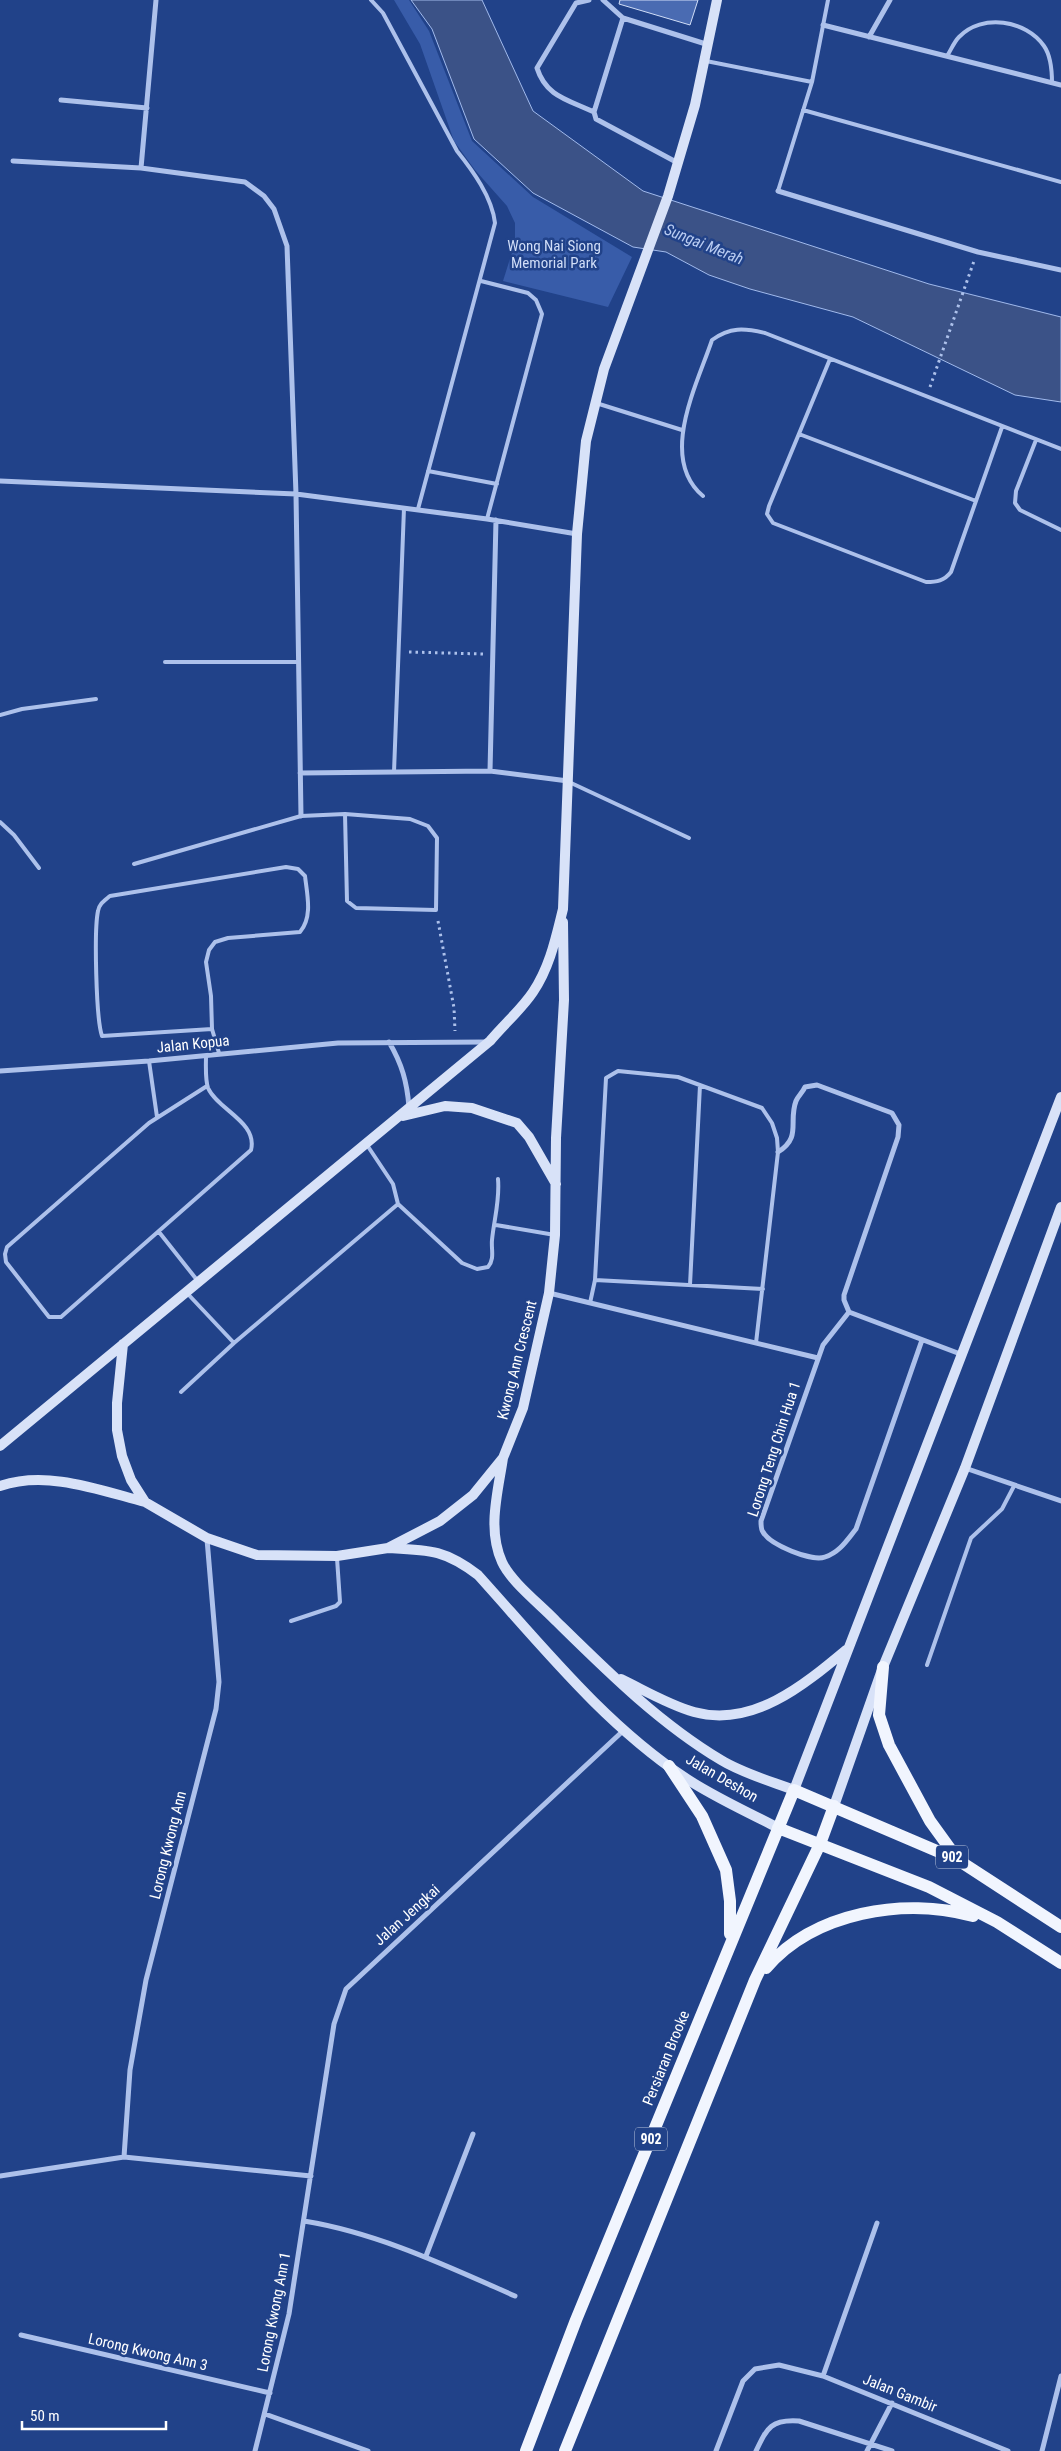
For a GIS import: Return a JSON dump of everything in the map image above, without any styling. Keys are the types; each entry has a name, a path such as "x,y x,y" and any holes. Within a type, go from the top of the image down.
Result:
{"main road":[{"path":"0,1446 490,1041 533,991 552,951 563,909 577,534 586,441 604,369 668,196 696,105 710,45 717,0"},
{"name":"Kwong Ann Crescent","path":"123,1344 117,1403 117,1430 122,1456 131,1480 145,1502 207,1538 257,1555 337,1556 388,1548 440,1521 473,1494 503,1458 523,1408 549,1294 555,1235 556,1138 564,1000 563,909"},
{"path":"794,1790 1061,1097"},
{"path":"397,1118 445,1106 472,1108 517,1123 529,1137 557,1186"},
{"path":"834,1806 883,1667 965,1468 1061,1206"},
{"name":"Jalan Deshon","path":"503,1458 494,1514 495,1537 502,1563 517,1581 610,1674 674,1729 722,1761 834,1806 958,1860 1061,1927"},
{"path":"0,1486 39,1479 79,1486 145,1502"},
{"name":"Jalan Deshon","path":"388,1548 432,1550 462,1563 478,1575 570,1676 624,1730 688,1780 778,1828 929,1888 998,1922 1061,1964"},
{"path":"610,1674 692,1712 717,1717 748,1712 772,1704 828,1665 848,1648"},
{"path":"883,1667 880,1715 889,1745 930,1821 958,1860"},
{"path":"669,1766 702,1816 726,1870 730,1901 730,1941"},
{"name":"Persiaran Brooke","path":"526,2451 576,2320 730,1941 794,1790"},
{"name":"902","path":"565,2451 755,1980 820,1844 834,1806"},
{"path":"755,1980 778,1954 798,1938 816,1928 867,1913 898,1909 929,1909 957,1911 998,1922"}],"street":[{"path":"141,168 156,0"},
{"path":"589,0 576,3 538,68 541,80 549,90 594,112"},
{"path":"603,0 623,18 710,45"},
{"path":"869,37 890,0"},
{"path":"623,18 594,112 596,119 678,163"},
{"path":"823,25 1061,85"},
{"path":"61,100 147,108"},
{"path":"13,161 141,168 245,182 264,196 274,209 287,246 296,494 301,816"},
{"path":"778,191 978,252 1061,270"},
{"path":"0,481 296,494 496,520 577,534"},
{"path":"490,771 496,520"},
{"path":"300,773 490,771 568,781"},
{"name":"Jalan Kopua","path":"0,1072 149,1062 338,1043 456,1043 490,1041"},
{"path":"389,1042 401,1062 407,1082 410,1108"},
{"path":"778,1152 786,1146 793,1135 796,1102 805,1087 817,1085 892,1113 899,1125 898,1137 844,1295 844,1300 849,1312 963,1355"},
{"path":"549,1294 818,1358"},
{"name":"Lorong Teng Chin Hua 1","path":"849,1312 823,1345 760,1521 763,1532 776,1544 813,1558 825,1558 841,1549 856,1529 922,1340"},
{"path":"965,1468 1061,1501"},
{"name":"Lorong Kwong Ann","path":"124,2157 130,2070 146,1980 216,1709 219,1682 207,1538"},
{"name":"Jalan Jengkai","path":"311,2176 334,2024 346,1989 624,1730"},
{"path":"426,2256 473,2134"},
{"path":"0,2176 124,2157 311,2176"},
{"name":"Lorong Kwong Ann 1","path":"255,2451 289,2314 311,2176"},
{"path":"304,2221 334,2226 426,2256 515,2296"},
{"path":"823,2376 877,2223"},
{"name":"Lorong Kwong Ann 3","path":"21,2335 270,2394"},
{"name":"Jalan Gambir","path":"716,2451 743,2381 755,2369 780,2365 823,2376 1008,2451"},
{"path":"1042,2451 1061,2376"},
{"path":"867,2451 892,2403"},
{"path":"265,2414 368,2451"},
{"path":"756,2451 765,2431 774,2424 785,2420 799,2421 892,2451"}],"lane":[{"path":"372,0 383,13 457,151 473,171 494,212 495,223 481,281 418,509"},
{"path":"778,191 812,82 828,0"},
{"path":"947,56 959,37 979,24 992,22 1017,26 1037,37 1045,48 1051,67 1052,83"},
{"path":"706,60 812,82"},
{"path":"803,110 1061,182"},
{"path":"481,281 528,293 536,300 542,314 488,519"},
{"path":"703,496 693,488 684,467 681,450 682,430 712,340 722,333 741,328 765,333 1061,449"},
{"path":"830,359 769,506 767,514 773,523 926,582 938,582 951,572 1002,427"},
{"path":"594,403 682,430"},
{"path":"799,434 976,501"},
{"path":"1036,440 1016,491 1015,504 1020,510 1061,530"},
{"path":"428,471 497,484"},
{"path":"394,772 404,508"},
{"path":"165,662 298,662"},
{"path":"0,715 22,709 96,700"},
{"path":"568,781 689,838"},
{"path":"134,864 301,816 345,814 410,819 428,826 437,838 436,910 356,908 347,902 345,814"},
{"path":"0,822 14,835 39,868"},
{"path":"212,1029 102,1036 95,937 98,910 101,903 110,896 286,867 298,869 305,876 309,908 306,925 300,932 228,938 215,942 209,950 206,962 211,996 212,1029 219,1054"},
{"path":"206,1056 207,1086 212,1094 246,1128 252,1140 251,1150 61,1317 49,1317 6,1262 5,1254 7,1247 157,1117 207,1086"},
{"path":"149,1062 157,1117"},
{"path":"590,1303 594,1280 606,1078 618,1071 678,1077 762,1108 772,1123 777,1138 778,1152 764,1289 756,1343"},
{"path":"690,1285 700,1085"},
{"path":"366,1143 393,1184 398,1204 462,1262 476,1269 488,1267 491,1264 492,1242 496,1225 498,1179"},
{"path":"181,1392 234,1344 398,1204"},
{"path":"496,1225 555,1235"},
{"path":"159,1232 199,1282"},
{"path":"594,1280 764,1289"},
{"path":"186,1292 234,1344"},
{"path":"927,1665 972,1538 1002,1509 1014,1486"},
{"path":"291,1621 336,1606 340,1602 337,1556"}],"path":[{"path":"927,397 978,252"},
{"path":"398,651 493,654"},
{"path":"436,910 454,1008 456,1043"}],"green space":[{"name":"Wong Nai Siong Memorial Park","path":"394,0 409,0 429,31 472,141 533,197 632,257 608,307 503,281 515,243 515,223 507,206 475,170 454,141 420,44"}],"water":[{"name":"Sungai Merah","path":"411,0 482,0 533,111 643,191 929,284 1061,317 1061,402 1015,395 853,317 750,289 709,275 666,252 633,247 533,193 474,139 432,29"}],"building":[{"path":"620,0 698,0 690,25 619,4"}]}
